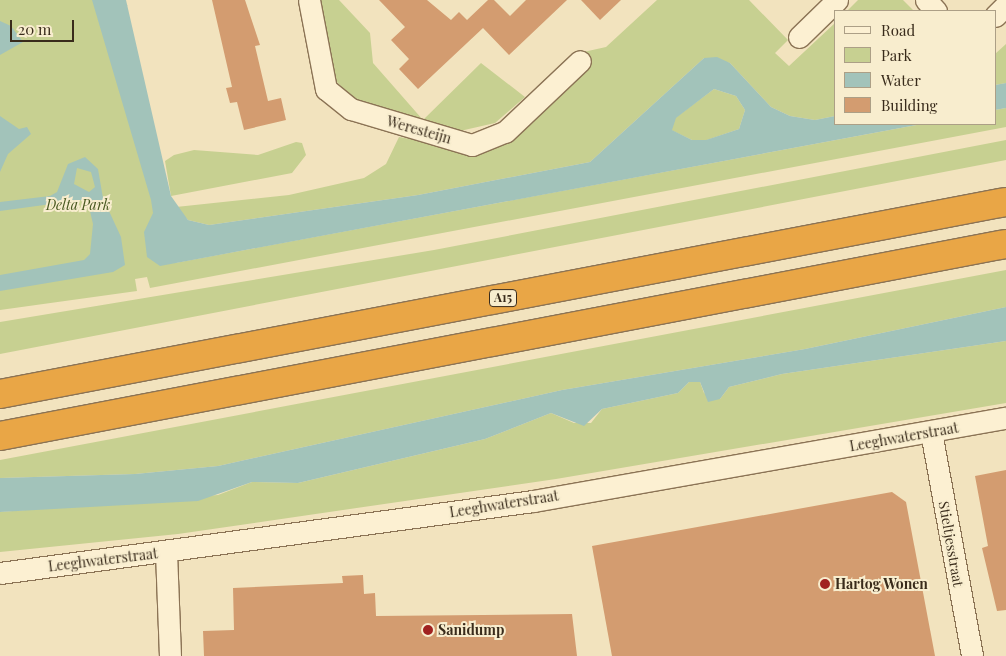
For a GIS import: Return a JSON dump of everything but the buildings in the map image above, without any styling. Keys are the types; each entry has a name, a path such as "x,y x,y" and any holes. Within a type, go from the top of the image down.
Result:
{"highway":[{"name":"A15","path":"0,394 1006,202"},
{"path":"0,436 1006,244"}],"street":[{"name":"Weresteijn","path":"309,0 326,89 351,109 472,145 505,132 580,61"},
{"path":"799,37 837,0"},
{"path":"926,0 935,10"},
{"path":"996,15 1006,5"},
{"name":"Leeghwaterstraat","path":"0,573 532,501 1006,418"},
{"name":"Stieltjesstraat","path":"931,432 972,656"},
{"path":"166,552 170,656"}],"green space":[{"name":"Delta Park","path":"0,0 112,0 175,263 917,125 996,125 996,110 1006,108 1006,127 150,288 147,277 135,279 137,291 0,310"},
{"path":"319,0 339,0 370,33 373,63 423,120 481,63 525,97 495,123 460,131 355,101 336,81"},
{"path":"657,0 749,0 788,40 775,53 789,66 834,24 834,116 815,120 790,116 771,107 730,63 704,58 590,162 418,195 209,225 188,220 176,207 289,195 364,178 386,164 399,137 475,150 579,53 606,47"},
{"path":"858,0 903,0 913,10 848,10"},
{"path":"1006,44 1006,83 996,85 996,53"},
{"path":"714,89 736,96 745,110 739,129 707,140 692,140 671,130 675,118"},
{"path":"1006,140 1006,160 0,354 0,322 434,250"},
{"path":"296,142 302,143 306,155 292,173 171,196 165,161 174,155 194,150 258,155"},
{"path":"1006,270 1006,307 805,349 562,390 218,466 135,474 0,478 0,460"},
{"path":"1006,341 1006,403 556,479 178,534 0,552 0,512 218,495 252,482 298,483 485,439 551,413 574,423 591,423 602,409 678,393 689,382 700,382 704,393 720,399 729,387 782,374"}],"water":[{"path":"92,0 126,0 171,196 188,220 209,225 418,195 590,162 704,58 717,57 730,63 771,107 790,116 815,120 834,116 834,125 917,125 160,266 147,257 144,232 153,213 151,200","holes":["714,89 736,96 745,110 739,129 706,140 692,140 672,130 676,118"]},
{"path":"0,21 11,26 23,42 0,55"},
{"path":"1006,83 1006,108 996,110 996,85"},
{"path":"0,116 19,129 27,127 31,134 8,154 0,172"},
{"path":"85,157 98,169 103,198 121,237 125,265 113,272 0,291 0,275 84,260 90,254 93,224 88,203 81,200 0,211 0,202 50,196 57,192 68,164","holes":["77,168 91,172 95,187 89,192 74,184"]},
{"path":"1006,307 1006,341 782,374 729,387 720,399 708,402 700,382 689,382 678,393 602,409 584,426 551,413 485,439 298,483 252,482 198,501 0,512 0,478 135,474 218,466 562,390 805,349"}],"place":[{"name":"Hartog Wonen","path":"825,584"},
{"name":"Sanidump","path":"428,630"}]}
